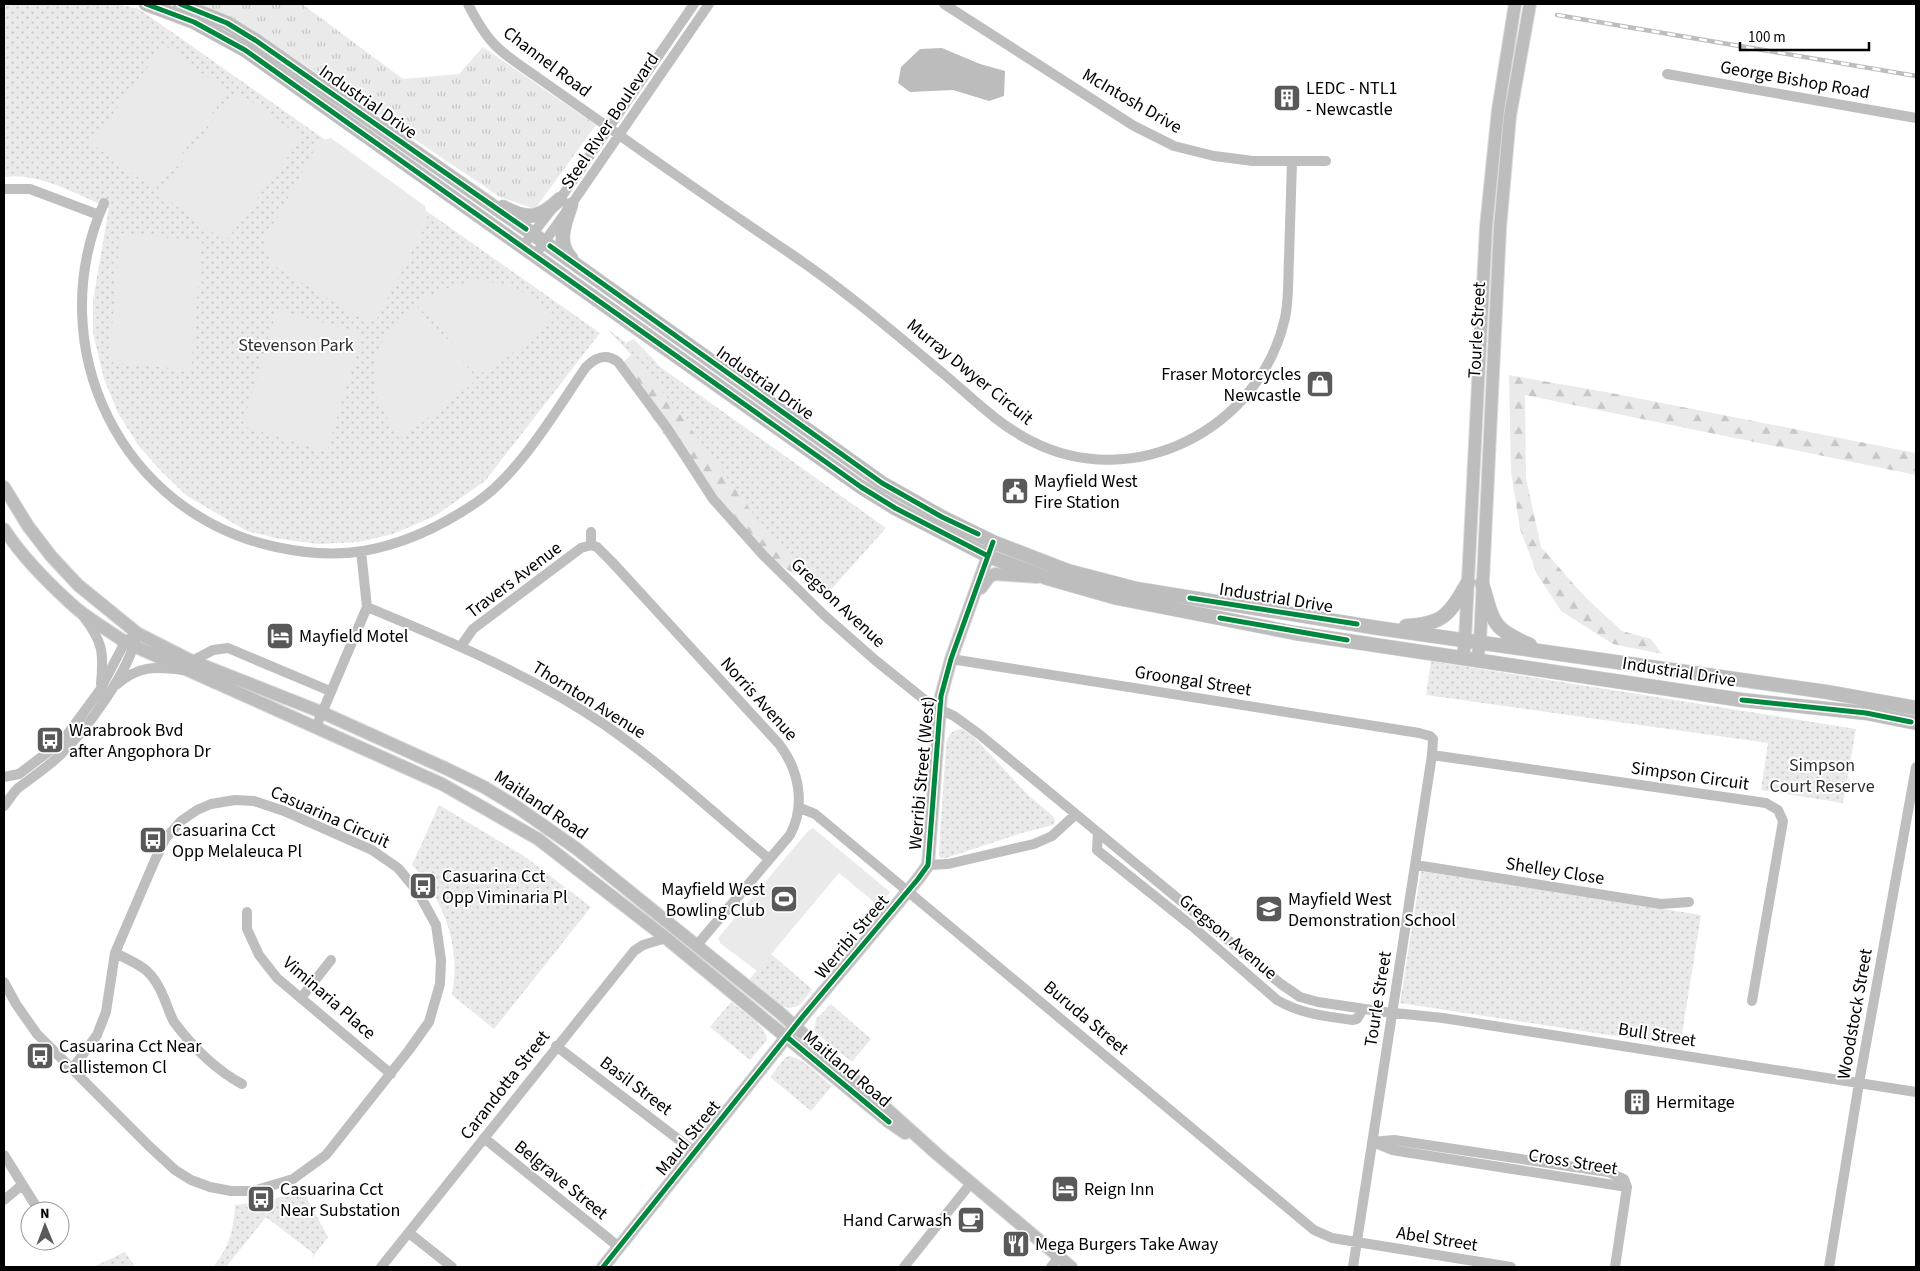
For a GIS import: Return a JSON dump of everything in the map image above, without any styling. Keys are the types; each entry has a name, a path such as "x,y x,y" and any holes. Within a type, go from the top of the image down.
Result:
{"highway":[{"name":"Industrial Drive","path":"146,4 194,22 245,50 861,487 903,513 988,556 1084,590 1156,607 1296,633 1742,700 1866,713 1916,723"},
{"name":"Industrial Drive","path":"180,4 227,23 255,40 533,234 882,483 942,517 993,542 1068,571 1137,589 1378,628 1827,692 1916,708"},
{"path":"458,183 508,210 528,216 538,216 566,202"},
{"path":"566,202 563,243 567,254 582,269"},
{"path":"1378,628 1421,625 1441,619 1475,583 1499,629 1544,652"}],"main road":[{"name":"Tourle Street","path":"1477,660 1480,642 1475,583 1486,227 1498,110 1515,4"},
{"name":"Tourle Street","path":"1463,658 1475,583 1500,228 1510,116 1530,4"},
{"name":"Maitland Road","path":"4,487 28,526 51,556 78,585 137,632 190,666 316,727 442,784 538,839 666,938 889,1122 938,1155"},
{"name":"Maitland Road","path":"4,529 30,562 78,610 130,645 321,712 447,768 517,807 577,849 795,1026 938,1155 1072,1267"},
{"name":"Werribi Street (West)","path":"928,864 940,696 951,659 993,542"},
{"path":"970,608 986,579 992,575 1047,578"},
{"name":"Werribi Street","path":"795,1026 909,890 928,864"},
{"name":"Maud Street","path":"603,1267 795,1026"}],"street":[{"name":"Channel Road","path":"468,4 480,27 498,48 619,135"},
{"name":"Steel River Boulevard","path":"535,255 609,128 694,4"},
{"name":"Steel River Boulevard","path":"523,246 566,202 619,135 709,4"},
{"name":"McIntosh Drive","path":"944,4 1134,126 1174,146 1214,156 1253,161 1326,161"},
{"name":"George Bishop Road","path":"1667,74 1916,118"},
{"name":"Murray Dwyer Circuit","path":"619,135 817,272 874,316 1007,427 1032,442 1057,451 1087,458 1113,460 1146,456 1185,443 1215,426 1236,408 1258,380 1277,344 1285,316 1288,287 1292,162"},
{"path":"4,189 30,189 99,215"},
{"path":"104,203 90,242 85,268 82,295 83,330 90,373 100,400 110,422 130,453 162,488 186,508 224,530 261,544 290,550 326,553 362,551 367,607 316,727"},
{"name":"Gregson Avenue","path":"362,551 395,544 429,530 479,501 504,478 521,458 586,367 600,356 613,358 618,362 667,428 714,499 763,555 831,622 921,697 940,710 954,716 979,734 1290,991 1308,1000 1393,1013"},
{"path":"591,532 591,545"},
{"name":"Travers Avenue","path":"461,646 473,629 581,548 591,545"},
{"name":"Norris Avenue","path":"591,545 597,547 612,562 779,744 789,757 796,776 800,808 790,835 697,945"},
{"name":"Thornton Avenue","path":"367,607 461,646 534,683 605,725 647,756 769,860"},
{"path":"78,610 93,631 102,651 105,690"},
{"path":"4,806 16,790 57,758 78,737 94,716 105,690 137,632"},
{"path":"4,777 19,774 48,752 67,735 105,690 124,678 140,670 190,666 214,650 228,648 330,691"},
{"name":"Groongal Street","path":"951,659 1430,736"},
{"name":"Tourle Street","path":"1354,1267 1434,743 1430,736"},
{"name":"Simpson Circuit","path":"1432,755 1766,803 1778,810 1783,821 1752,1001"},
{"name":"Woodstock Street","path":"1829,1267 1859,1083 1916,767"},
{"name":"Casuarina Circuit","path":"4,982 16,1004 37,1034 72,1069 175,1170 191,1180 210,1187 253,1191 293,1180 326,1155 391,1074 429,1022 440,984 441,960 436,925 418,892 398,868 372,850 284,811 254,801 235,800 211,804 197,810 181,821 166,839 115,953 106,1012 97,1035 72,1069"},
{"name":"Buruda Street","path":"800,808 815,814 909,890 1314,1230 1332,1238 1357,1242"},
{"path":"928,864 948,864 1034,844 1052,836 1075,814"},
{"name":"Gregson Avenue","path":"1098,833 1096,850 1192,926 1277,1000 1305,1013 1352,1020 1357,1019 1363,1009"},
{"name":"Shelley Close","path":"1416,865 1661,904 1689,902"},
{"name":"Viminaria Place","path":"248,912 247,929 259,955 277,978 391,1074"},
{"name":"Carandotta Street","path":"381,1267 556,1046 634,951 643,945 666,938"},
{"path":"115,953 144,966 158,983 174,1021 204,1056 231,1078 242,1084"},
{"path":"301,998 331,960"},
{"name":"Bull Street","path":"1393,1013 1443,1018 1916,1092"},
{"name":"Basil Street","path":"556,1046 695,1152"},
{"name":"Belgrave Street","path":"484,1138 619,1247"},
{"name":"Cross Street","path":"1372,1142 1392,1150 1627,1187 1615,1267"},
{"path":"4,1155 32,1201"},
{"path":"904,1267 971,1183"},
{"path":"4,1200 22,1186"},
{"path":"409,1233 452,1267"},
{"name":"Abel Street","path":"1357,1242 1511,1267"},
{"path":"1051,1267 1059,1257"}],"green space":[{"name":"Stevenson Park","path":"4,4 118,4 139,9 600,333 485,481 435,516 393,534 359,542 318,544 280,539 247,531 187,496 138,445 118,413 104,379 93,333 93,300 109,208 45,181 18,176 4,177"},
{"path":"201,4 302,4 403,79 459,74 483,47 596,125 535,209 500,197 250,28"},
{"path":"164,45 228,92 155,190 91,143"},
{"path":"236,90 302,138 225,242 159,193"},
{"path":"331,138 425,206 428,221 376,320 368,323 270,263 265,240 319,141"},
{"path":"120,233 202,241 191,370 109,362"},
{"path":"475,281 500,284 520,290 557,317 489,372 476,373 418,301 460,284"},
{"path":"415,304 474,375 473,383 402,438 380,406 376,395 374,369 377,356 388,332 396,321"},
{"path":"277,309 362,334 327,452 242,426"},
{"path":"607,329 886,528 827,594 761,524 671,402 641,365"},
{"path":"634,339 655,361 694,412 830,541 795,575 762,552 735,529 670,444 633,388 621,364 631,355 627,342"},
{"path":"1509,375 1611,393 1916,453 1916,475 1525,395 1526,478 1541,547 1585,597 1622,631 1651,639 1662,654 1613,644 1561,611 1537,574 1520,529 1511,472"},
{"name":"Simpson Court Reserve","path":"1431,661 1856,729 1843,803 1761,790 1768,743 1426,695"},
{"path":"962,729 973,736 1029,796 1053,816 1055,820 1053,825 941,858 939,855 946,744 951,733"},
{"path":"439,805 524,856 591,907 494,1029 452,995 454,959 448,926 442,909 424,879 412,865"},
{"name":"Mayfield West Bowling Club","path":"813,828 890,892 879,906 839,873 757,971 720,943 718,938 808,831"},
{"path":"1421,871 1701,915 1680,1046 1400,1003"},
{"path":"771,954 812,989 799,1005 793,1008 779,1005 747,982"},
{"path":"731,1002 758,1024 767,1040 750,1060 710,1027"},
{"path":"831,1004 871,1039 852,1062 814,1031 816,1019"},
{"path":"789,1056 795,1057 806,1064 832,1086 811,1111 770,1077 785,1058"},
{"path":"302,1189 328,1237 312,1258 313,1253 266,1217 226,1267 213,1267 223,1253 230,1238 235,1205 270,1201"},
{"path":"125,1252 135,1267 93,1267"}],"shaded area":[{"path":"942,48 980,64 1005,71 1004,96 989,101 953,90 910,92 898,83 901,67 920,49"}],"railway":[{"path":"1557,15 1916,76"}],"cycle path":[{"path":"146,4 194,22 245,50 861,487 895,508 988,556"},
{"path":"180,4 227,23 255,40 526,229"},
{"path":"550,246 882,483 942,517 978,534"},
{"path":"603,1267 804,1015 928,865 941,696 951,659 993,542"},
{"path":"1190,598 1357,624"},
{"path":"1220,618 1347,640"},
{"path":"1742,700 1866,713 1911,722"},
{"path":"787,1037 889,1122"}],"place":[{"name":"LEDC - NTL1 - Newcastle","path":"1287,98"},
{"name":"Fraser Motorcycles Newcastle","path":"1320,384"},
{"name":"Mayfield West Fire Station","path":"1015,491"},
{"name":"Mayfield Motel","path":"280,636"},
{"name":"Warabrook Bvd after Angophora Dr","path":"50,740"},
{"name":"Casuarina Cct Opp Melaleuca Pl","path":"153,840"},
{"name":"Casuarina Cct Opp Viminaria Pl","path":"423,886"},
{"name":"Mayfield West Bowling Club","path":"784,899"},
{"name":"Mayfield West Demonstration School","path":"1269,909"},
{"name":"Casuarina Cct Near Callistemon Cl","path":"40,1056"},
{"name":"Hermitage","path":"1637,1102"},
{"name":"Reign Inn","path":"1065,1189"},
{"name":"Casuarina Cct Near Substation","path":"261,1199"},
{"name":"Hand Carwash","path":"971,1220"},
{"name":"Mega Burgers Take Away","path":"1016,1244"}]}
